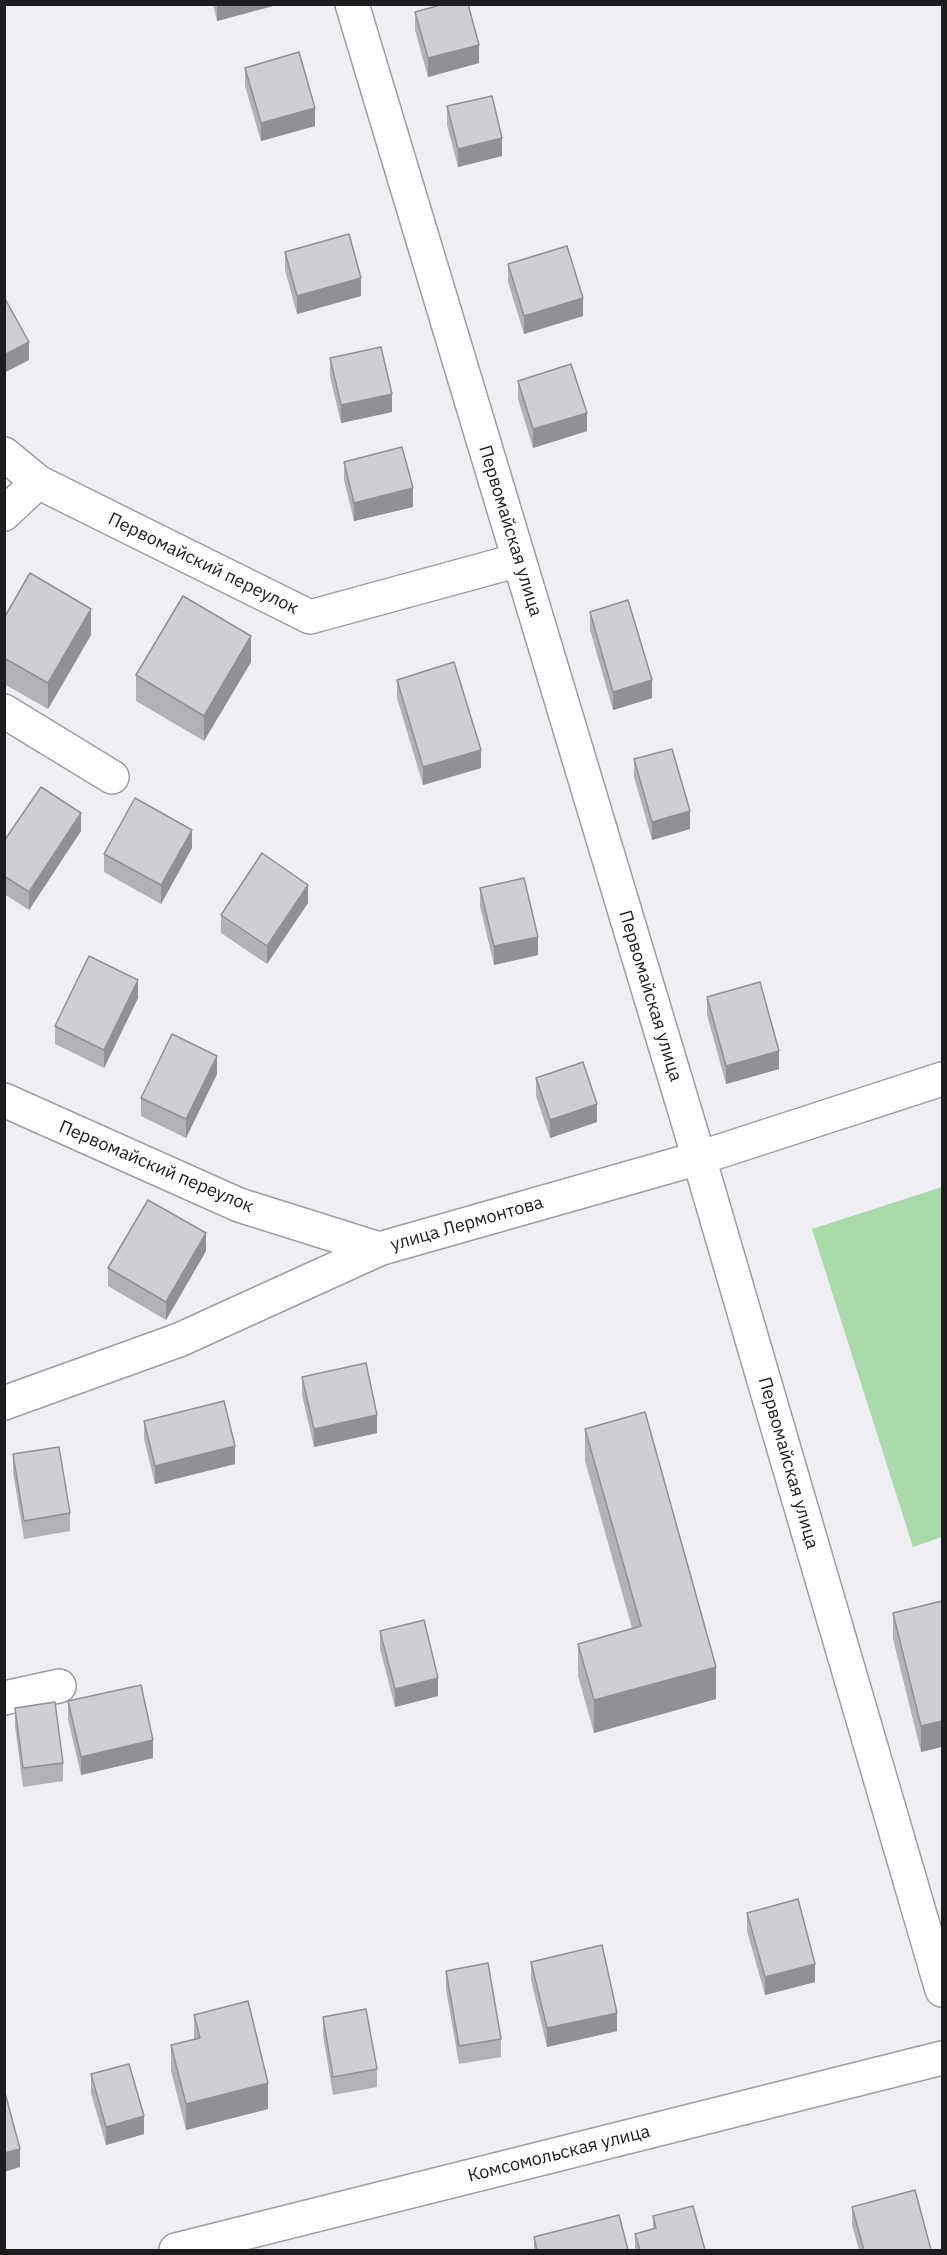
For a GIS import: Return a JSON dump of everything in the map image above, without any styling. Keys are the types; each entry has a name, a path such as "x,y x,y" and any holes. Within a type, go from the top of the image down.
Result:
{"street":[{"name":"Первомайская улица","path":"352,4 699,1158 942,1990"},
{"name":"Первомайский переулок","path":"4,454 38,482 310,617 519,560"},
{"path":"4,514 38,482"},
{"path":"4,711 112,777"},
{"name":"улица Лермонтова","path":"4,1403 179,1340 379,1249 699,1158 942,1078"},
{"name":"Первомайский переулок","path":"4,1100 239,1205 379,1249"},
{"path":"4,1698 59,1686"},
{"name":"Комсомольская улица","path":"176,2250 942,2058"}],"green space":[{"path":"942,1187 942,1537 913,1547 812,1229"}],"building":[{"path":"444,4 468,4 479,45 428,58 415,12"},
{"path":"299,52 315,108 261,123 245,68"},
{"path":"492,96 502,138 458,149 447,106"},
{"path":"349,234 361,278 297,296 285,252"},
{"path":"567,246 583,298 524,316 508,264"},
{"path":"4,297 29,342 4,355"},
{"path":"381,347 392,394 341,405 330,358"},
{"path":"571,364 587,413 533,429 518,381"},
{"path":"402,447 413,488 354,503 344,462"},
{"path":"30,573 91,609 48,683 4,658 4,618"},
{"path":"183,596 251,636 204,716 136,675"},
{"path":"628,600 652,680 613,692 590,612"},
{"path":"454,662 481,750 423,767 397,680"},
{"path":"672,749 690,811 652,822 634,759"},
{"path":"41,787 81,813 29,892 4,876 4,841"},
{"path":"135,798 192,830 161,885 104,854"},
{"path":"262,853 308,885 267,946 221,915"},
{"path":"524,878 538,937 494,946 480,888"},
{"path":"89,956 138,980 104,1050 55,1026"},
{"path":"760,982 779,1051 726,1066 707,997"},
{"path":"172,1034 217,1056 186,1119 141,1098"},
{"path":"583,1062 597,1104 550,1120 536,1078"},
{"path":"148,1200 206,1233 166,1302 108,1268"},
{"path":"366,1363 377,1415 314,1429 302,1377"},
{"path":"224,1401 235,1446 155,1466 144,1421"},
{"path":"645,1412 716,1667 594,1700 578,1644 641,1626 585,1429"},
{"path":"59,1447 70,1513 24,1521 13,1454"},
{"path":"942,1601 942,1721 921,1726 893,1613"},
{"path":"424,1620 438,1678 395,1689 380,1631"},
{"path":"141,1685 153,1740 81,1757 68,1701"},
{"path":"55,1702 63,1763 23,1768 15,1708"},
{"path":"798,1899 815,1964 765,1977 747,1913"},
{"path":"602,1945 617,2013 547,2028 531,1962"},
{"path":"488,1963 501,2039 459,2046 446,1971"},
{"path":"248,2001 268,2083 186,2104 171,2045 200,2038 194,2015"},
{"path":"366,2009 377,2069 333,2077 323,2017"},
{"path":"129,2064 144,2116 106,2127 91,2074"},
{"path":"4,2089 20,2149 4,2153"},
{"path":"915,2190 931,2250 864,2250 852,2207"},
{"path":"693,2206 705,2250 640,2250 635,2234 656,2228 653,2216"},
{"path":"619,2215 628,2250 537,2250 534,2237"}]}
